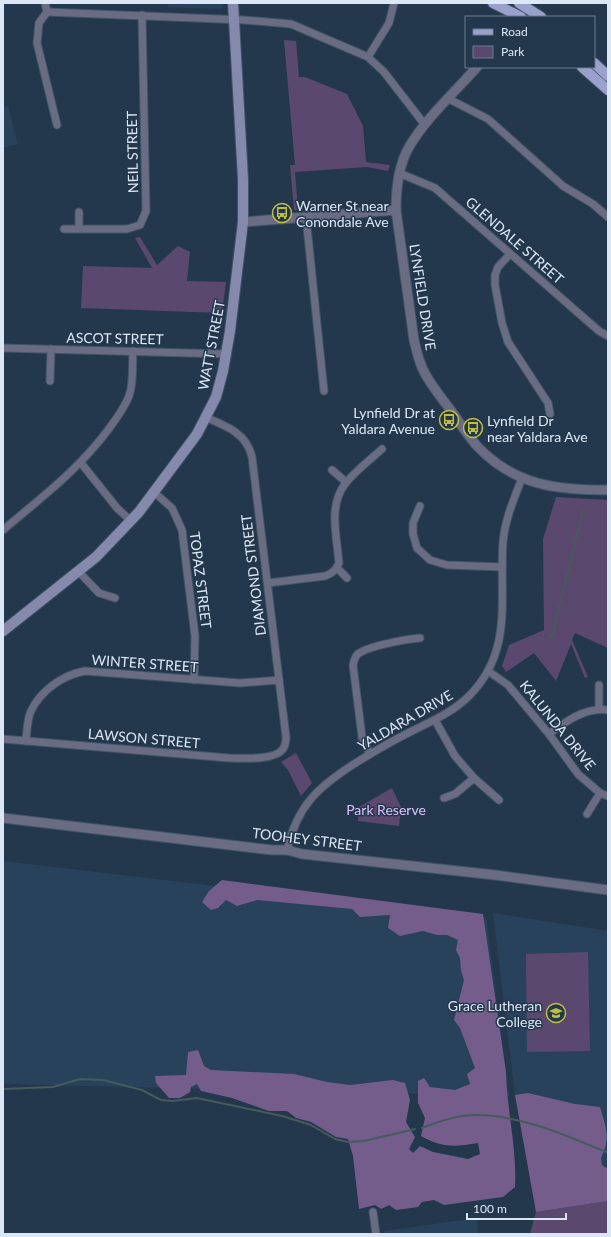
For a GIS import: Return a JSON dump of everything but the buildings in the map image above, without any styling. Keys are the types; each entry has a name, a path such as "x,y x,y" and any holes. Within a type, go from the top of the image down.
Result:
{"main road":[{"name":"WATT STREET","path":"3,631 96,557 131,521 155,493 187,449 207,418 220,386 240,258 243,222 243,179 233,3"},
{"path":"494,3 518,16"},
{"path":"523,5 540,16"},
{"path":"595,64 608,76"},
{"path":"583,68 608,90"}],"street":[{"path":"44,3 47,12"},
{"path":"368,57 389,23 394,3"},
{"path":"520,16 523,5"},
{"path":"47,12 142,15 281,22 291,24 368,57 384,72 425,125"},
{"path":"47,12 39,23 37,43 57,125"},
{"name":"NEIL STREET","path":"64,229 127,229 140,225 146,210 142,15"},
{"name":"LYNFIELD DRIVE","path":"476,68 425,125 408,148 399,173 396,192 396,210 414,340 426,377 477,446 498,463 522,478 545,486 566,490 608,490"},
{"path":"449,99 488,119 564,186 593,204 608,217"},
{"name":"GLENDALE STREET","path":"399,173 436,188 599,331 608,336"},
{"path":"243,222 396,210"},
{"path":"79,212 79,228"},
{"path":"306,217 324,392"},
{"path":"510,254 498,267 495,274 495,285 502,323 508,342 548,403 550,414"},
{"name":"ASCOT STREET","path":"3,348 226,354"},
{"path":"50,381 51,349"},
{"path":"3,530 81,464 125,407 132,381 133,351"},
{"name":"DIAMOND STREET","path":"207,418 239,434 249,445 252,457 286,737 285,746 282,751"},
{"path":"268,583 332,574 339,563 335,508 337,498 346,482 382,449"},
{"path":"81,464 117,508 131,521"},
{"path":"332,470 346,482"},
{"name":"YALDARA DRIVE","path":"287,850 298,817 311,797 328,782 370,754 453,710 468,697 488,671 497,651 502,624 502,567 505,528 508,515 522,478"},
{"name":"TOPAZ STREET","path":"155,493 172,508 182,530 195,636 194,680"},
{"path":"420,506 413,523 413,534 418,548 430,560 447,565 502,567"},
{"path":"336,568 347,578"},
{"path":"78,571 99,593 115,598"},
{"path":"370,754 362,737 353,665 355,658 358,654 367,650 404,639 420,638"},
{"name":"WINTER STREET","path":"26,742 30,712 37,701 54,685 72,674 85,671 240,683 279,680"},
{"name":"KALUNDA DRIVE","path":"488,671 508,685 549,734 578,774 600,793 608,796"},
{"path":"599,685 599,709"},
{"path":"549,734 570,718 599,709 608,710"},
{"path":"435,720 449,748 474,778 499,800"},
{"name":"LAWSON STREET","path":"3,739 229,758 253,759 273,755 282,751"},
{"path":"444,798 455,794 474,778"},
{"path":"587,814 600,793"},
{"name":"TOOHEY STREET","path":"3,818 272,850 287,850 302,854 495,875 608,890"},
{"path":"373,1212 376,1234"}],"shaded area":[{"path":"168,3 223,3 223,6 221,9 168,7"},
{"path":"8,106 18,144 3,148 3,107"},
{"path":"3,861 486,918 509,1096 3,1084"},
{"path":"222,880 483,914 506,1072 515,1158 515,1187 503,1197 444,1205 434,1200 422,1202 418,1207 396,1210 389,1205 381,1209 375,1205 359,1209 353,1156 348,1139 336,1137 311,1122 296,1118 287,1111 269,1111 232,1098 201,1091 197,1084 191,1087 190,1092 180,1098 169,1098 156,1083 155,1076 186,1075 188,1052 198,1050 204,1066 211,1070 294,1074 327,1082 350,1085 393,1080 405,1083 410,1100 406,1122 415,1137 409,1149 413,1153 420,1146 433,1152 468,1159 480,1154 478,1143 449,1146 436,1143 421,1136 425,1118 418,1103 418,1081 424,1078 430,1087 455,1090 470,1084 467,1074 475,1068 460,1028 454,1020 464,980 461,971 460,958 456,950 458,940 447,935 437,935 423,931 400,936 388,928 390,915 360,917 352,909 257,900 237,906 226,900 218,908 211,910 202,902 209,891"},
{"name":"Grace Lutheran College","path":"493,913 608,931 608,1201 536,1212 515,1095"},
{"path":"528,1093 575,1104 600,1107 607,1139 601,1158 602,1165 608,1169 608,1201 536,1212 515,1095"},
{"path":"477,1218 478,1234 385,1234 384,1231"}],"green space":[{"path":"284,40 296,41 299,77 305,77 347,94 363,126 366,162 390,165 388,171 367,167 295,172 298,210 294,210 290,165 295,165"},
{"path":"140,237 157,265 178,246 190,252 187,281 226,282 222,313 81,308 83,266 152,268 135,238"},
{"path":"556,497 608,500 608,648 575,633 572,640 588,677 585,678 571,644 556,681 534,653 506,672 502,666 509,645 544,630 543,539"},
{"path":"296,753 312,783 301,796 288,770 281,762"},
{"name":"Park Reserve","path":"392,788 401,807 399,826 358,821 359,807"},
{"path":"588,952 590,1051 527,1052 526,954"},
{"path":"608,1201 608,1234 530,1234 536,1212"}],"waterway":[{"path":"549,638 553,633 583,510"},
{"path":"3,1089 53,1087 80,1079 103,1080 142,1090 161,1100 172,1101 197,1098 282,1116 311,1125 335,1139 348,1142 364,1141 415,1129"},
{"path":"422,1128 457,1117 472,1115 496,1116 545,1128 608,1153"}],"place":[{"name":"Warner St near Conondale Ave","path":"282,213"},
{"name":"Lynfield Dr at Yaldara Avenue","path":"449,420"},
{"name":"Lynfield Dr near Yaldara Ave","path":"473,428"},
{"name":"Grace Lutheran College","path":"556,1013"}]}
